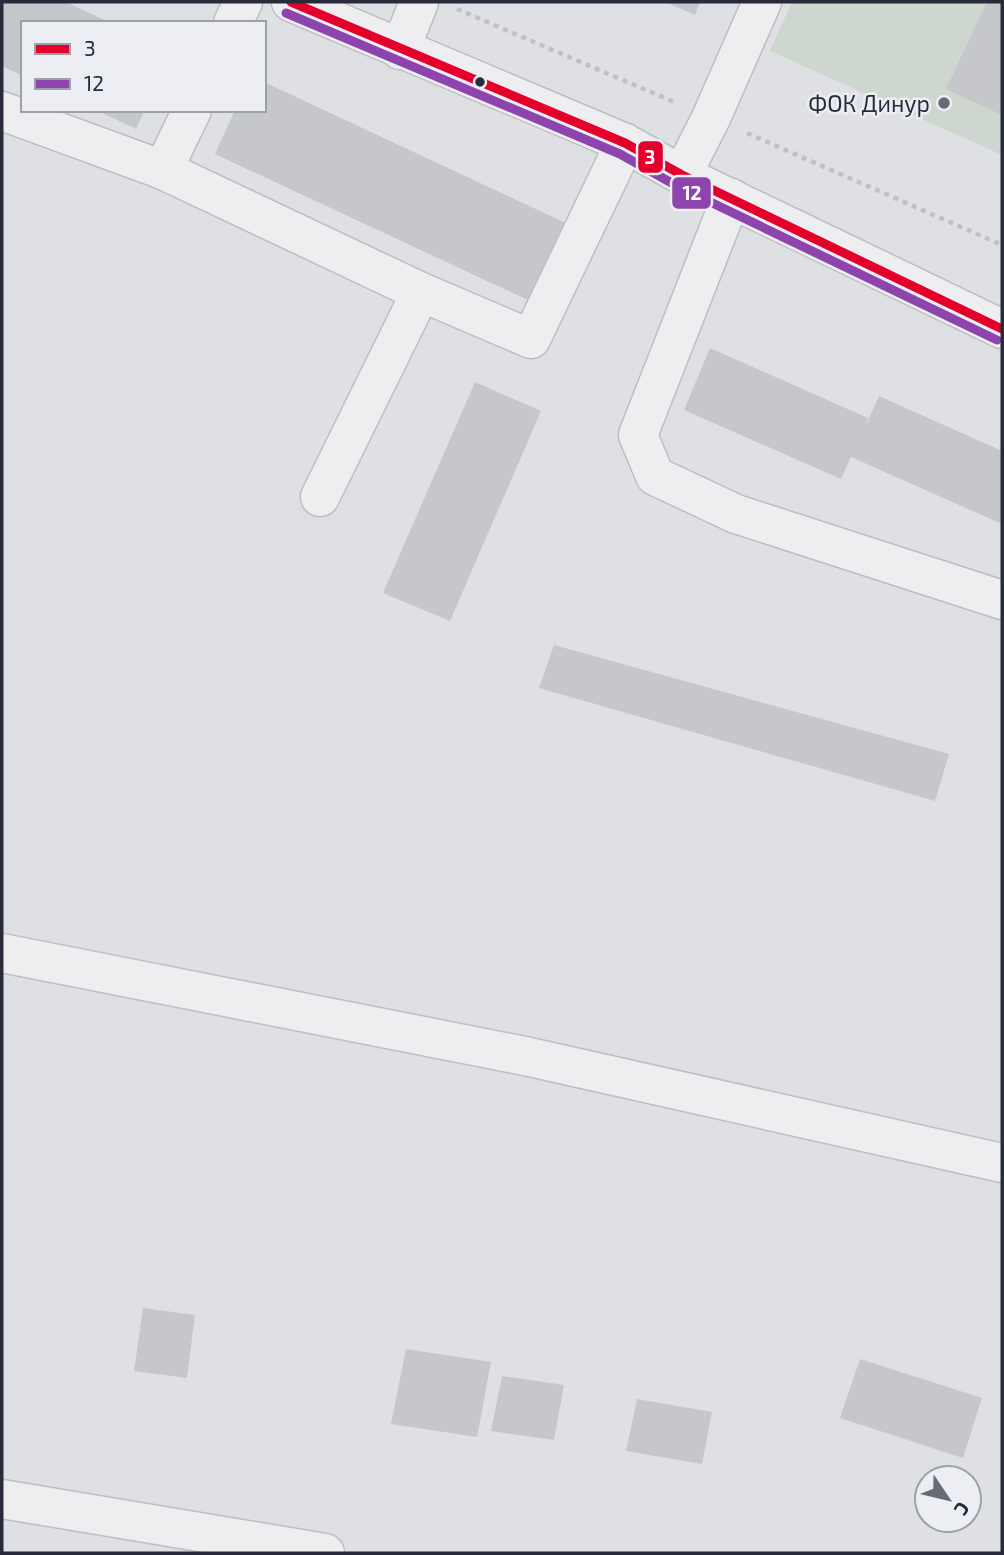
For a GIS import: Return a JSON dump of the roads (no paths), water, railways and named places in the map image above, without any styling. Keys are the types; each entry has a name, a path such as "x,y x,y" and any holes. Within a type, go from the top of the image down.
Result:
{"street":[{"path":"234,21 243,2"},
{"path":"290,2 625,143 681,175 1002,329"},
{"path":"400,50 419,2"},
{"path":"681,175 711,118 762,2"},
{"path":"2,111 163,170 421,292 531,340 625,143"},
{"path":"163,170 191,112"},
{"path":"731,198 638,435 655,476 737,514 1002,600"},
{"path":"320,497 421,292"},
{"path":"2,953 525,1056 1002,1163"},
{"path":"2,1499 325,1553"}],"place":[{"name":"ФОК Динур","path":"944,103"}]}
